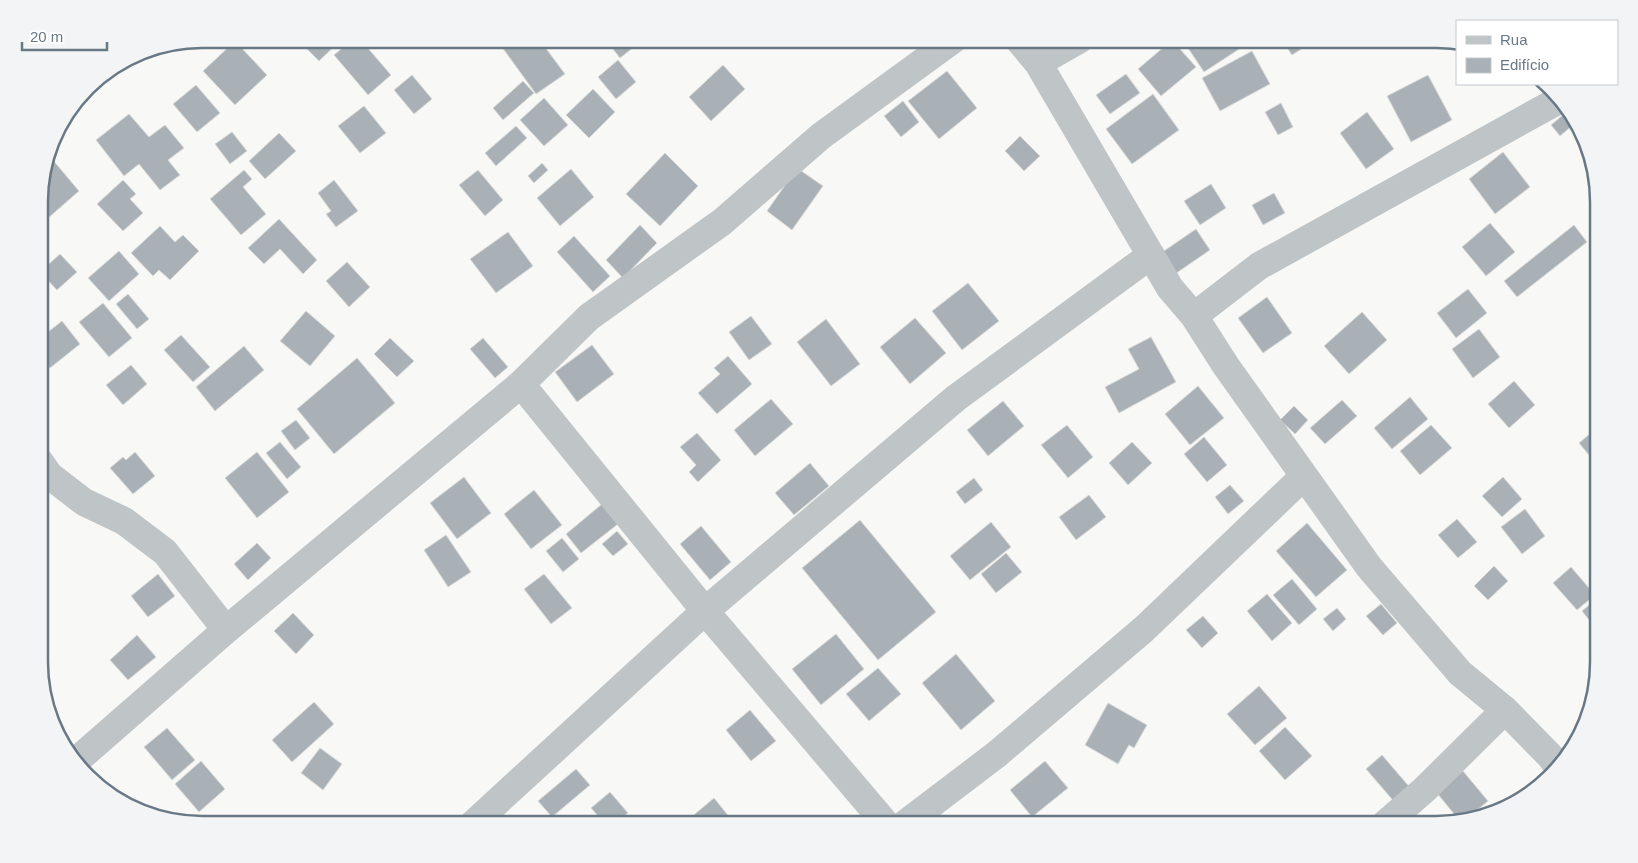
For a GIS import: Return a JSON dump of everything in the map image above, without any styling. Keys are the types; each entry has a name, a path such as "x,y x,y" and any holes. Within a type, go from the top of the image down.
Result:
{"street":[{"path":"80,756 226,630 521,384 589,317 722,222 821,136 942,48"},
{"path":"1026,48 1038,63 1170,288 1194,316 1226,366 1369,567 1460,673 1505,710 1554,761"},
{"path":"1038,63 1064,48"},
{"path":"1194,316 1258,266 1554,103"},
{"path":"482,816 705,611 956,398 1151,255"},
{"path":"521,384 705,611 879,815"},
{"path":"48,474 84,502 124,521 166,552 226,630"},
{"path":"916,815 997,754 1144,629 1304,476"},
{"path":"1396,815 1505,710"}],"building":[{"path":"228,48 242,48 267,75 235,105 203,71"},
{"path":"306,48 333,48 319,61"},
{"path":"342,48 368,48 391,75 368,95 334,55"},
{"path":"503,48 546,48 565,74 536,94"},
{"path":"612,48 633,48 620,58"},
{"path":"1163,48 1179,48 1196,67 1161,96 1138,69"},
{"path":"1188,48 1241,48 1204,72"},
{"path":"1287,48 1303,48 1292,55"},
{"path":"1252,51 1270,84 1220,111 1202,78"},
{"path":"618,60 636,82 616,99 598,77"},
{"path":"723,65 745,89 711,121 689,97"},
{"path":"947,71 977,108 939,139 908,101"},
{"path":"1126,74 1140,93 1110,114 1096,95"},
{"path":"412,75 432,99 414,114 394,90"},
{"path":"1428,75 1452,120 1411,142 1387,96"},
{"path":"523,81 534,93 503,120 493,108"},
{"path":"196,85 220,113 197,132 173,104"},
{"path":"593,89 615,112 589,138 566,115"},
{"path":"1153,94 1179,130 1132,164 1106,129"},
{"path":"544,98 568,125 544,146 520,120"},
{"path":"903,101 919,122 901,137 884,116"},
{"path":"1281,103 1293,127 1278,135 1265,112"},
{"path":"364,106 386,133 360,153 338,126"},
{"path":"1367,112 1394,149 1366,169 1340,133"},
{"path":"129,114 149,137 165,125 184,148 168,160 180,175 160,190 139,164 124,176 96,140"},
{"path":"1564,114 1571,126 1560,136 1551,125"},
{"path":"516,126 527,138 496,166 485,153"},
{"path":"232,132 247,151 230,164 215,144"},
{"path":"279,133 296,151 265,179 249,161"},
{"path":"1020,136 1040,156 1024,171 1005,151"},
{"path":"1503,152 1530,187 1495,214 1469,179"},
{"path":"665,153 698,186 660,226 626,194"},
{"path":"53,160 79,191 48,218 48,191"},
{"path":"542,163 548,170 534,183 528,176"},
{"path":"797,168 823,186 792,230 767,211"},
{"path":"571,169 594,197 560,226 537,198"},
{"path":"244,170 252,179 243,187 266,214 241,235 210,199"},
{"path":"478,170 503,200 485,216 459,185"},
{"path":"123,180 136,194 130,199 143,213 123,231 97,204"},
{"path":"334,180 358,211 336,227 326,214 331,211 318,193"},
{"path":"1211,184 1226,208 1200,225 1184,201"},
{"path":"1274,193 1285,213 1263,225 1252,205"},
{"path":"279,219 317,260 303,274 280,249 264,264 248,248"},
{"path":"1490,223 1515,252 1486,276 1462,247"},
{"path":"640,225 657,243 623,278 606,260"},
{"path":"1574,225 1587,242 1517,297 1504,281"},
{"path":"160,226 175,242 183,235 199,251 170,280 159,270 153,276 131,253"},
{"path":"1196,229 1210,250 1175,274 1161,253"},
{"path":"508,232 533,266 496,293 470,259"},
{"path":"574,236 610,276 593,292 557,252"},
{"path":"119,251 139,274 109,301 88,278"},
{"path":"60,254 77,272 57,290 48,280 48,265"},
{"path":"347,262 370,287 349,307 326,281"},
{"path":"968,283 999,321 962,350 932,311"},
{"path":"1468,289 1487,313 1456,338 1437,313"},
{"path":"128,294 149,319 137,329 116,304"},
{"path":"1267,297 1292,333 1263,353 1238,318"},
{"path":"103,303 132,338 109,357 79,322"},
{"path":"306,311 335,336 310,366 280,341"},
{"path":"1362,312 1387,340 1349,374 1324,346"},
{"path":"751,316 772,344 749,360 729,332"},
{"path":"915,318 946,353 910,384 880,347"},
{"path":"826,319 860,364 831,386 797,342"},
{"path":"62,321 80,344 50,368 48,365 48,332"},
{"path":"1479,329 1500,357 1473,378 1452,349"},
{"path":"181,335 210,367 193,382 164,350"},
{"path":"1151,337 1176,382 1119,413 1105,387 1139,369 1128,349"},
{"path":"390,338 414,361 397,377 374,354"},
{"path":"483,338 508,367 495,378 470,349"},
{"path":"592,345 614,374 577,402 555,372"},
{"path":"244,346 264,370 215,411 196,387"},
{"path":"728,356 752,384 717,414 698,393 720,374 714,368"},
{"path":"357,358 395,403 334,454 297,409"},
{"path":"131,365 147,384 123,405 106,385"},
{"path":"1514,381 1535,405 1509,428 1488,404"},
{"path":"1198,386 1224,418 1190,445 1165,414"},
{"path":"1410,397 1428,419 1392,449 1374,428"},
{"path":"771,399 793,424 755,456 734,430"},
{"path":"1342,400 1357,416 1325,444 1310,428"},
{"path":"1003,401 1024,426 988,456 967,430"},
{"path":"1294,406 1308,420 1295,434 1280,420"},
{"path":"296,420 310,438 295,450 281,431"},
{"path":"1067,425 1093,457 1068,478 1041,445"},
{"path":"1431,425 1452,448 1420,475 1400,451"},
{"path":"697,433 721,460 698,482 689,472 696,465 680,447"},
{"path":"1590,434 1590,456 1579,443"},
{"path":"1204,437 1227,465 1207,482 1184,454"},
{"path":"280,442 301,467 287,479 266,453"},
{"path":"1132,442 1152,463 1128,485 1109,463"},
{"path":"135,452 155,476 133,494 110,468 123,457 126,460"},
{"path":"257,452 289,492 257,518 225,478"},
{"path":"810,463 829,486 794,515 775,493"},
{"path":"464,477 491,513 457,539 430,503"},
{"path":"1503,477 1522,499 1502,517 1482,496"},
{"path":"974,478 983,490 965,504 956,492"},
{"path":"1230,485 1244,501 1228,514 1215,497"},
{"path":"534,490 562,525 531,549 504,514"},
{"path":"1089,495 1106,517 1076,540 1059,517"},
{"path":"602,504 618,524 581,553 566,534"},
{"path":"1525,509 1545,536 1522,554 1501,527"},
{"path":"1457,519 1477,542 1458,558 1438,535"},
{"path":"860,520 936,612 878,660 802,568"},
{"path":"991,522 1011,547 970,580 950,556"},
{"path":"1307,523 1347,570 1316,597 1276,551"},
{"path":"701,526 731,562 710,580 680,544"},
{"path":"617,531 628,544 613,556 602,544"},
{"path":"446,535 471,572 448,587 424,550"},
{"path":"562,538 579,559 563,572 546,551"},
{"path":"257,543 271,558 248,580 234,564"},
{"path":"1006,553 1022,572 996,593 981,574"},
{"path":"1494,566 1508,581 1488,600 1474,586"},
{"path":"1571,567 1590,589 1590,599 1577,610 1553,583"},
{"path":"158,574 175,596 148,617 131,596"},
{"path":"544,574 572,608 551,624 524,589"},
{"path":"1292,579 1317,609 1299,625 1273,595"},
{"path":"1267,594 1292,623 1272,641 1247,611"},
{"path":"1381,604 1397,623 1383,635 1366,616"},
{"path":"1590,604 1590,621 1582,611"},
{"path":"1337,608 1346,619 1333,631 1323,619"},
{"path":"293,613 314,635 296,654 274,631"},
{"path":"1203,616 1218,633 1202,648 1186,630"},
{"path":"836,634 864,669 821,705 792,669"},
{"path":"137,635 156,657 128,680 110,660"},
{"path":"956,654 995,701 961,730 922,683"},
{"path":"878,668 901,694 869,721 846,694"},
{"path":"1259,686 1287,718 1255,745 1227,714"},
{"path":"314,702 334,724 292,762 272,740"},
{"path":"1108,703 1147,725 1134,748 1129,745 1118,764 1085,745"},
{"path":"750,710 776,741 751,761 726,730"},
{"path":"1285,727 1312,756 1285,780 1259,751"},
{"path":"167,728 195,760 172,780 144,747"},
{"path":"320,748 342,764 323,790 301,773"},
{"path":"1382,755 1413,791 1397,805 1366,769"},
{"path":"201,761 225,789 199,812 175,784"},
{"path":"1045,761 1068,788 1034,815 1031,815 1010,790"},
{"path":"576,769 590,785 554,816 551,816 538,801"},
{"path":"1463,771 1488,801 1478,810 1454,814 1437,793"},
{"path":"610,792 628,813 625,816 598,816 591,808"},
{"path":"714,798 728,816 693,816"}]}
